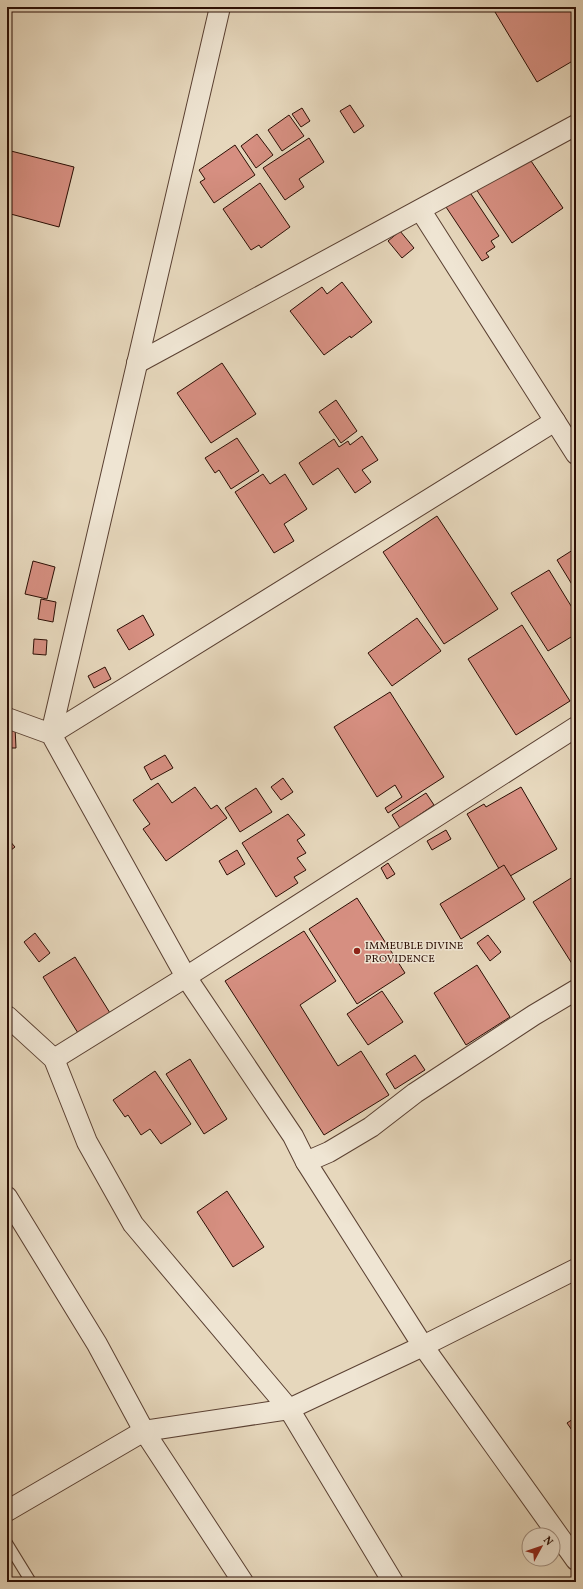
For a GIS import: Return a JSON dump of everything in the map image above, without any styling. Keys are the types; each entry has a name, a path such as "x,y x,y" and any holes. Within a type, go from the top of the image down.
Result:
{"street":[{"path":"51,734 223,9"},
{"path":"138,363 421,211 576,125"},
{"path":"421,211 576,454"},
{"path":"51,734 555,421"},
{"path":"7,718 51,734 186,977 293,1136 306,1162 423,1346 576,1560"},
{"path":"54,1059 186,977 576,727"},
{"path":"306,1162 329,1152 370,1127 422,1089 534,1015 576,990"},
{"path":"7,1016 54,1059 87,1142 133,1224 289,1409 393,1582"},
{"path":"7,1197 97,1344 144,1431 243,1582"},
{"path":"7,1511 144,1431 289,1409 423,1346 576,1269"}],"lane":[{"path":"7,1543 30,1582"}],"building":[{"path":"492,7 574,7 576,11 576,59 537,82"},
{"path":"350,105 364,126 354,133 340,111"},
{"path":"302,108 310,121 301,127 292,114"},
{"path":"289,115 304,136 282,151 268,130"},
{"path":"257,134 273,155 256,168 241,146"},
{"path":"309,138 324,162 299,179 304,187 285,200 263,168"},
{"path":"235,145 255,175 214,203 200,182 205,179 199,170"},
{"path":"7,150 74,167 59,227 7,213"},
{"path":"527,155 563,208 512,243 476,189"},
{"path":"260,183 290,227 261,248 259,245 251,250 223,209"},
{"path":"469,191 499,236 491,241 495,247 486,253 489,257 482,261 446,207"},
{"path":"400,231 414,248 402,258 388,241"},
{"path":"342,282 372,322 351,338 350,336 324,355 290,311 322,287 327,294"},
{"path":"222,363 256,414 211,443 177,393"},
{"path":"336,400 357,431 341,443 319,412"},
{"path":"362,436 378,460 362,470 371,482 355,493 338,468 313,485 299,463 334,439 339,447 348,441 350,445"},
{"path":"237,438 259,471 231,489 219,470 215,473 205,458"},
{"path":"263,474 270,484 285,474 307,509 284,524 294,541 274,553 235,492"},
{"path":"437,516 498,609 444,644 383,552"},
{"path":"576,548 576,591 557,560"},
{"path":"33,561 55,567 47,599 25,594"},
{"path":"549,570 576,614 576,634 548,651 511,593"},
{"path":"41,599 56,602 53,622 38,619"},
{"path":"143,615 154,635 129,650 117,630"},
{"path":"417,618 441,651 392,686 368,653"},
{"path":"522,625 570,701 516,735 468,659"},
{"path":"34,639 47,640 46,655 33,654"},
{"path":"105,667 111,679 94,688 88,676"},
{"path":"390,692 444,777 388,813 385,808 402,797 395,785 377,797 334,727"},
{"path":"7,727 15,727 16,748 7,748"},
{"path":"165,755 173,768 151,780 144,767"},
{"path":"283,778 293,792 281,800 271,787"},
{"path":"158,783 172,803 195,787 211,809 217,805 227,818 166,861 143,829 150,824 133,800"},
{"path":"521,787 557,849 505,879 467,814 484,804 486,807"},
{"path":"256,788 272,812 240,832 225,808"},
{"path":"426,793 434,805 400,828 392,815"},
{"path":"288,814 305,835 297,840 306,853 297,858 306,870 294,877 298,883 276,897 242,843"},
{"path":"446,830 451,839 432,850 427,841"},
{"path":"8,839 15,847 7,853 7,840"},
{"path":"237,850 245,864 227,875 219,861"},
{"path":"388,863 395,874 387,879 381,868"},
{"path":"504,865 525,899 461,939 440,904"},
{"path":"576,875 576,970 533,902"},
{"name":"IMMEUBLE DIVINE PROVIDENCE","path":"357,898 405,973 357,1004 309,929"},
{"path":"304,931 336,981 300,1005 338,1066 361,1051 389,1095 324,1135 225,981"},
{"path":"35,933 50,953 39,962 24,942"},
{"path":"488,935 501,952 490,961 477,943"},
{"path":"75,957 110,1013 78,1033 43,977"},
{"path":"477,965 510,1017 466,1045 434,993"},
{"path":"382,991 403,1022 368,1045 347,1014"},
{"path":"415,1055 425,1070 395,1089 386,1074"},
{"path":"190,1059 227,1119 204,1134 166,1074"},
{"path":"155,1071 191,1124 161,1144 150,1129 141,1135 128,1115 125,1117 113,1100"},
{"path":"227,1191 264,1247 233,1267 197,1212"},
{"path":"576,1417 576,1436 567,1423"}],"place":[{"name":"IMMEUBLE DIVINE PROVIDENCE","path":"357,951"}]}
